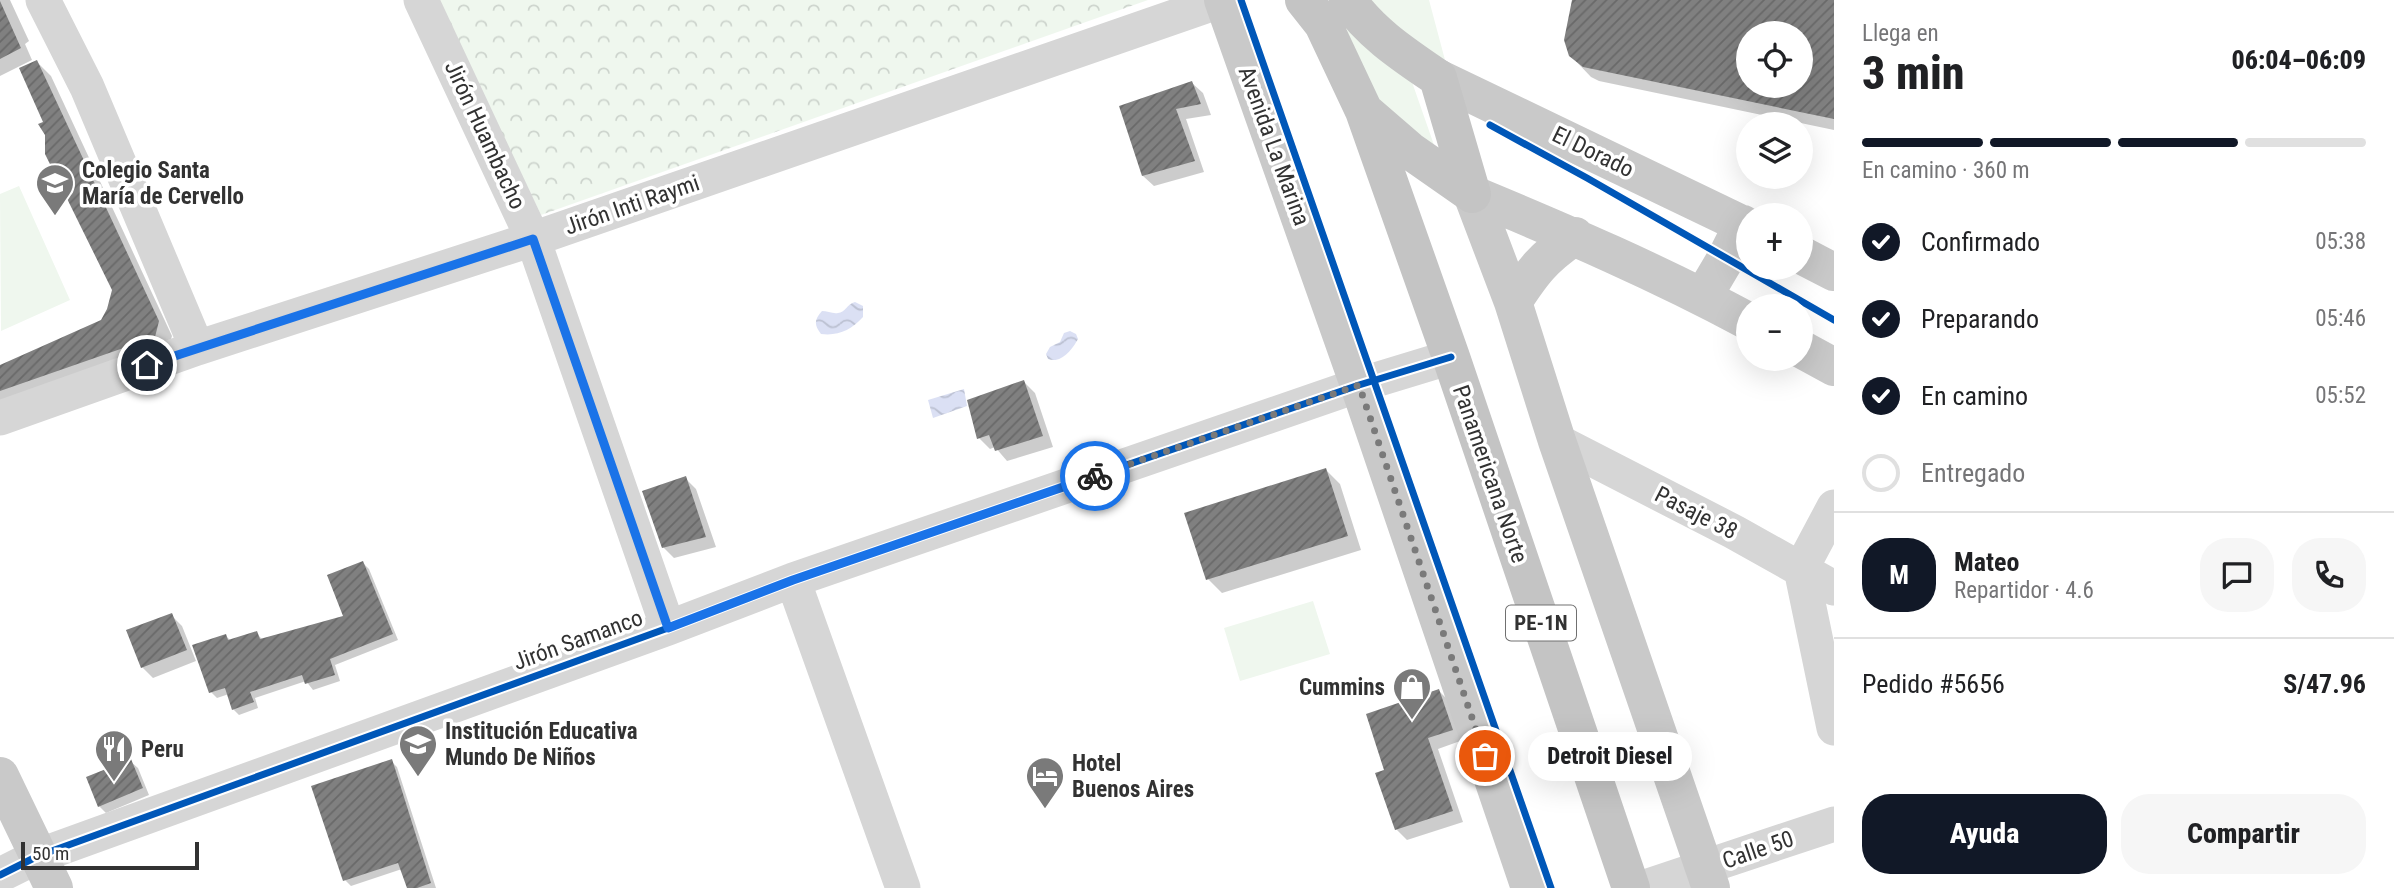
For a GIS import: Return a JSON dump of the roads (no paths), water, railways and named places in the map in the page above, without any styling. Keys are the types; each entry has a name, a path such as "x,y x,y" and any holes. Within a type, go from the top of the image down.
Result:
{"highway":[{"path":"1325,6 1378,34 1438,78 1472,194"},
{"name":"Panamericana Norte","path":"1325,6 1451,357 1631,888"},
{"path":"1364,111 1409,150 1472,194"}],"main road":[{"name":"Avenida La Marina","path":"1223,0 1359,385 1530,888"},
{"name":"El Dorado","path":"1438,78 1736,221"},
{"path":"1472,194 1575,236 1736,315"},
{"path":"1472,194 1513,302 1557,441 1708,878"},
{"path":"1513,302 1535,268 1575,236"},
{"path":"1703,297 1736,241"},
{"path":"1813,261 1834,272"},
{"path":"1813,356 1834,367"},
{"path":"0,776 46,872"}],"street":[{"path":"43,0 87,87 197,348"},
{"name":"Jirón Huambacho","path":"421,0 533,239 668,628"},
{"name":"Jirón Inti Raymi","path":"0,418 197,348 533,239 1223,0"},
{"name":"Jirón Samanco","path":"0,875 46,872 793,580 1359,385 1451,357"},
{"name":"Pasaje 38","path":"1557,441 1801,569"},
{"path":"1834,507 1801,569 1822,598 1834,728"},
{"path":"793,580 903,888"},
{"name":"Calle 50","path":"1642,888 1708,878 1834,824"}],"water":[{"path":"855,302 863,306 863,317 858,322 839,333 821,334 816,322 822,311 840,313"},
{"path":"1070,331 1076,334 1078,339 1073,347 1062,358 1048,359 1046,354 1050,347 1060,342 1064,333"},
{"path":"964,389 967,406 933,418 928,400"}],"place":[{"name":"Colegio Santa María de Cervello","path":"55,217"},
{"name":"Cummins","path":"1412,721"},
{"name":"Detroit Diesel","path":"1485,756"},
{"name":"Institución Educativa Mundo De Niños","path":"418,778"},
{"name":"Peru","path":"114,783"},
{"name":"Hotel Buenos Aires","path":"1045,810"}]}
